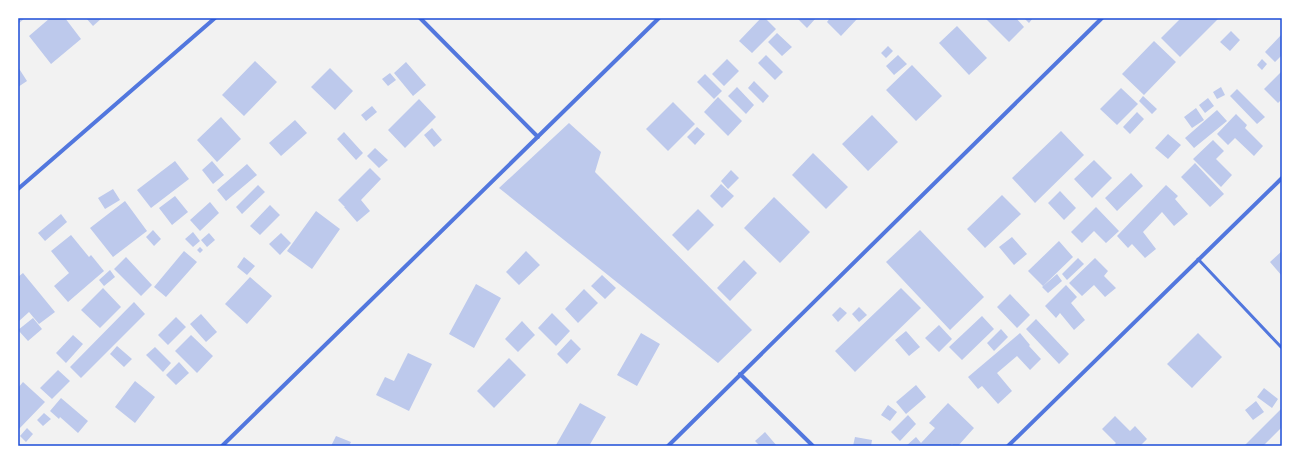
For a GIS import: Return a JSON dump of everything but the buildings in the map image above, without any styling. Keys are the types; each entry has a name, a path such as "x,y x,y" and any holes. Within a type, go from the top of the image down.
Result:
{"street":[{"path":"18,189 215,18"},
{"path":"420,18 538,137"},
{"path":"222,446 659,18"},
{"path":"668,446 1102,18"},
{"path":"1008,446 1282,178"},
{"path":"740,374 814,446"}],"lane":[{"path":"1198,259 1282,347"}]}
